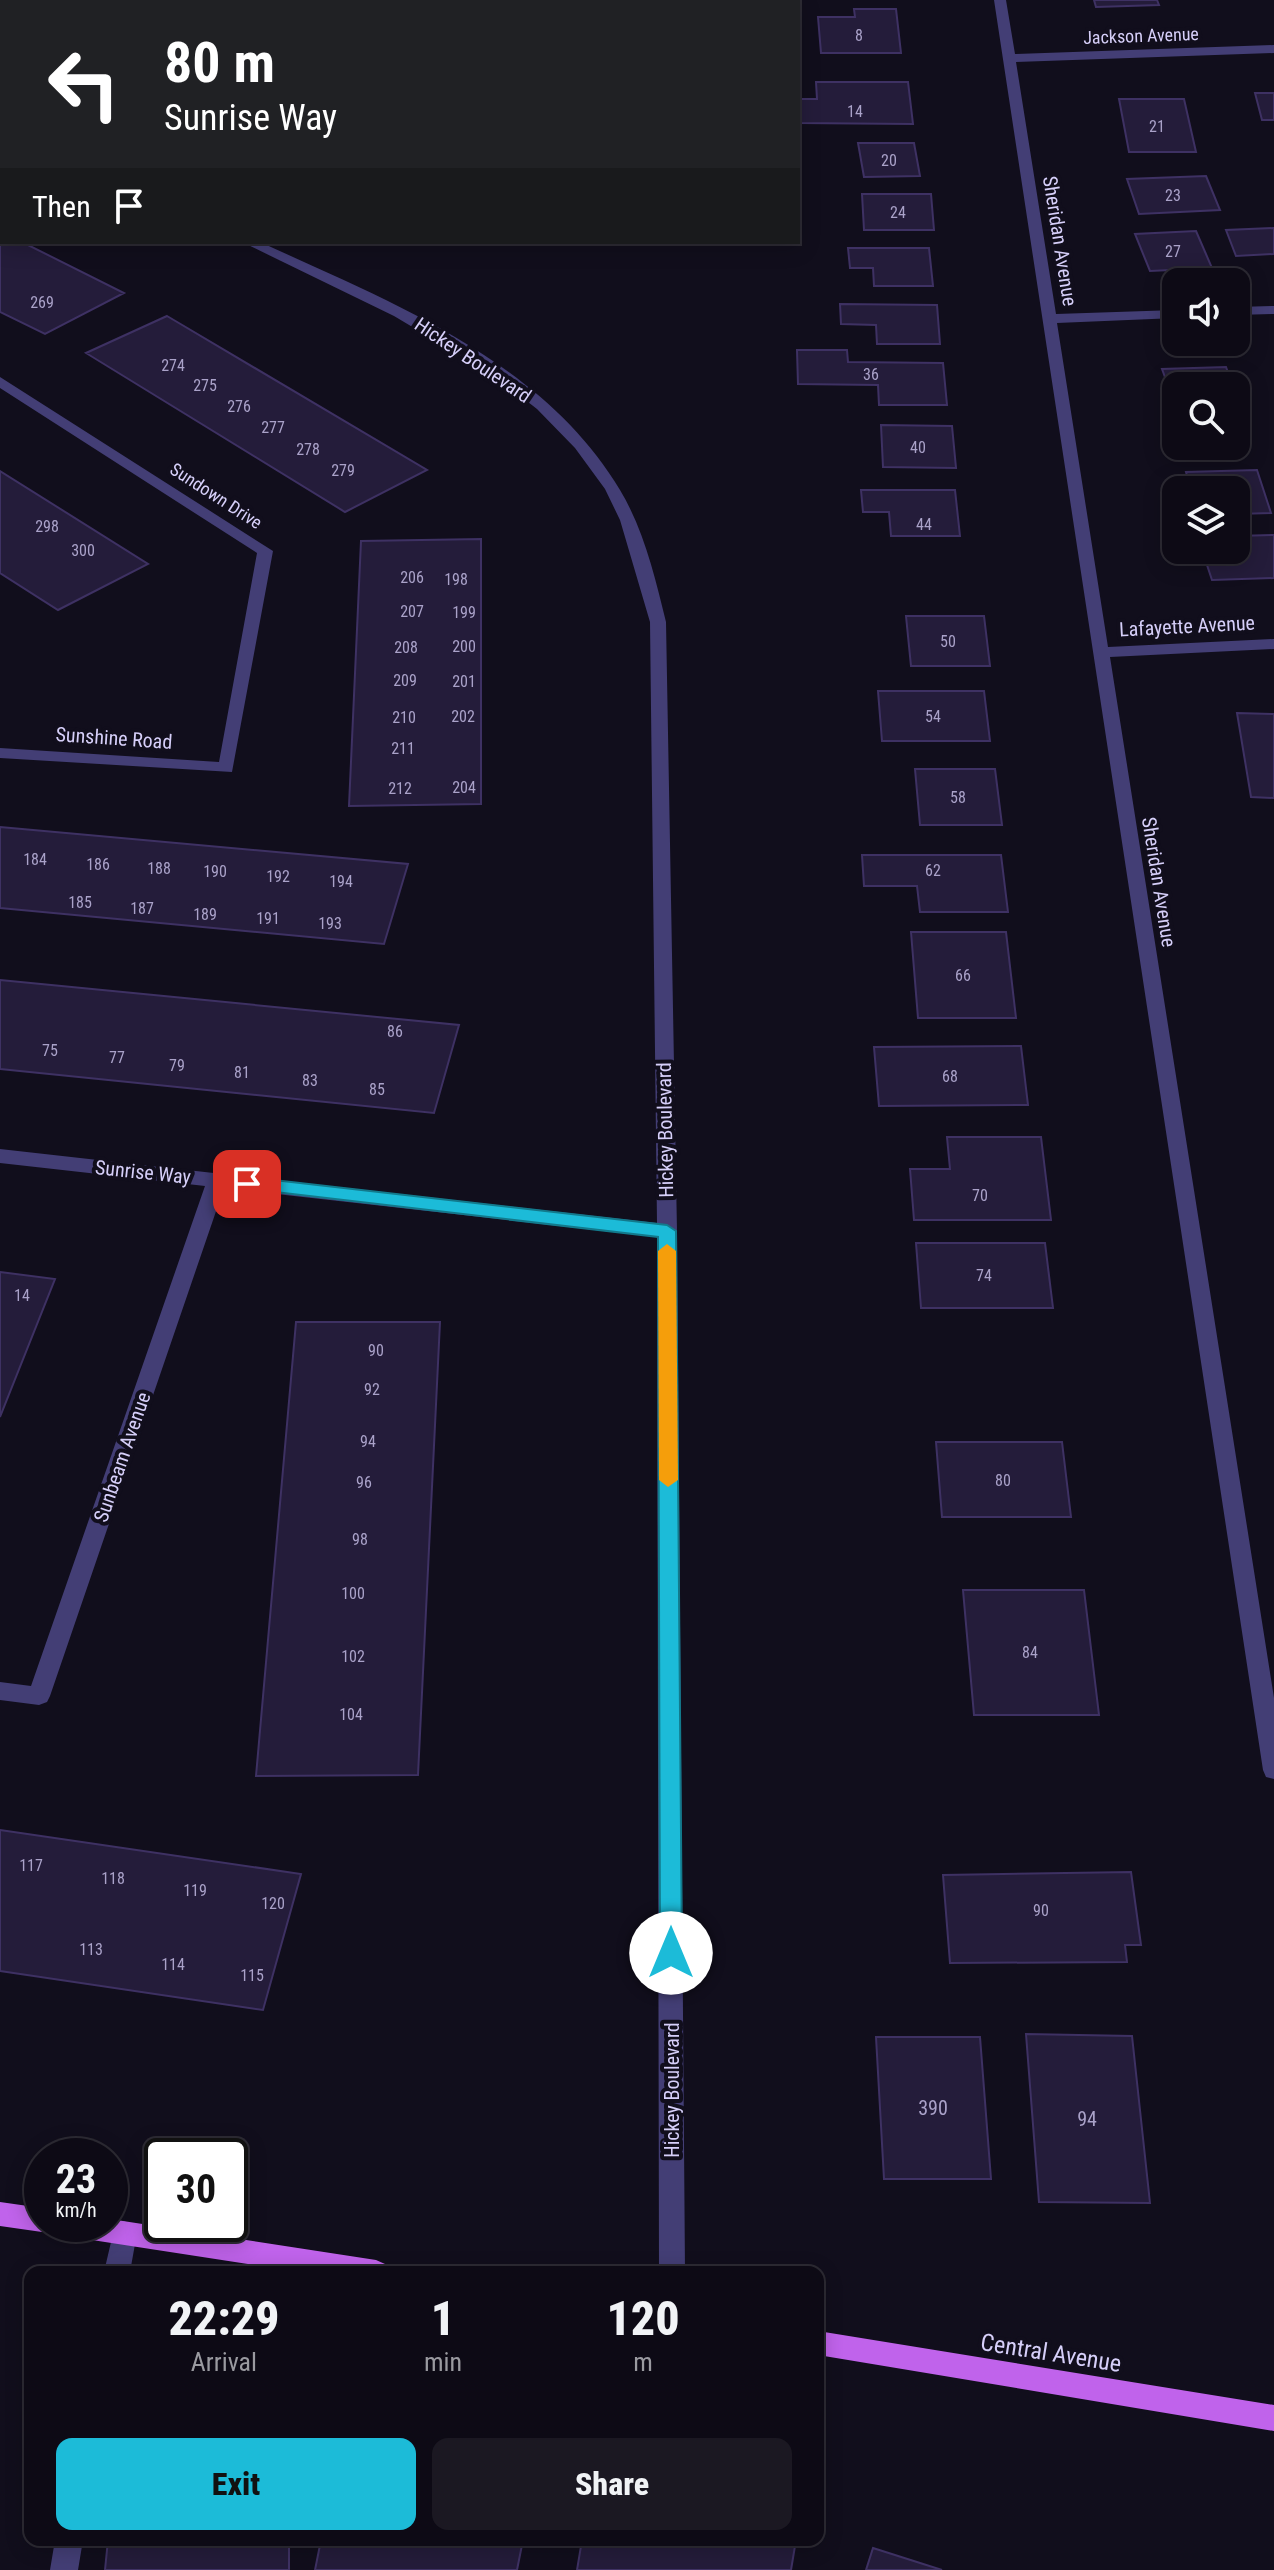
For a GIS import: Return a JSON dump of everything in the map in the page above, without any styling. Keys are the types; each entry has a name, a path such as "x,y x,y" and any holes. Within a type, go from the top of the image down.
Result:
{"main road":[{"path":"0,2214 24,2217"},
{"path":"128,2234 337,2266"},
{"name":"Central Avenue","path":"824,2344 1274,2418"}],"street":[{"name":"Sheridan Avenue","path":"1000,0 1274,1770"},
{"name":"Jackson Avenue","path":"1009,58 1274,49"},
{"name":"Hickey Boulevard","path":"253,244 413,318 531,397 581,447 613,490 647,579 658,622 667,1231 672,2266"},
{"path":"1250,311 1274,310"},
{"path":"1050,319 1162,315"},
{"name":"Sundown Drive","path":"0,381 265,551 226,768"},
{"name":"Lafayette Avenue","path":"1101,652 1274,644"},
{"name":"Sunshine Road","path":"0,753 226,768"},
{"name":"Sunrise Way","path":"0,1156 667,1231"},
{"name":"Sunbeam Avenue","path":"0,1691 39,1696 217,1180"},
{"path":"118,2266 122,2242"},
{"path":"64,2570 68,2546"}],"building":[{"path":"1094,0 1157,0 1159,5 1096,7"},
{"path":"854,9 896,9 901,53 821,53 818,17 855,17"},
{"path":"816,82 908,82 913,124 800,123 800,99 817,99"},
{"path":"1255,93 1274,93 1274,120 1262,120"},
{"path":"1119,99 1184,99 1196,152 1129,152"},
{"path":"858,143 914,143 920,176 864,177"},
{"path":"1206,176 1220,210 1139,214 1127,179"},
{"path":"862,194 931,194 934,230 864,230"},
{"path":"1274,228 1274,254 1236,256 1226,230"},
{"path":"1196,231 1212,268 1162,268 1150,271 1135,234"},
{"path":"0,244 26,244 124,293 45,334 0,312"},
{"path":"848,248 929,248 933,286 874,286 873,268 850,268"},
{"path":"840,304 937,305 940,344 877,344 876,325 841,324"},
{"path":"167,316 427,470 345,512 86,353"},
{"path":"797,350 847,350 848,362 943,363 947,405 879,405 878,385 798,384"},
{"path":"1226,367 1228,372 1163,372 1162,369"},
{"path":"881,425 952,426 956,468 883,467"},
{"path":"1257,470 1271,513 1250,514 1250,476 1187,476 1186,472"},
{"path":"0,471 148,564 58,610 0,573"},
{"path":"861,490 955,490 960,536 891,536 889,512 863,512"},
{"path":"1274,535 1274,578 1212,580 1207,564 1250,564 1250,536"},
{"path":"481,539 481,804 349,806 361,541"},
{"path":"906,616 984,616 990,666 911,666"},
{"path":"878,691 984,691 990,741 882,741"},
{"path":"1237,713 1274,714 1274,798 1251,797"},
{"path":"915,769 995,769 1002,825 920,825"},
{"path":"0,827 408,864 384,944 0,908"},
{"path":"862,855 1001,855 1008,912 920,912 917,886 864,886"},
{"path":"911,932 1006,932 1016,1018 918,1018"},
{"path":"0,980 459,1025 434,1113 0,1069"},
{"path":"1021,1046 1028,1105 879,1106 874,1047"},
{"path":"947,1137 1041,1137 1051,1220 914,1220 910,1169 950,1169"},
{"path":"916,1243 1045,1243 1053,1308 921,1308"},
{"path":"0,1272 55,1279 0,1417"},
{"path":"296,1322 440,1322 418,1775 256,1776"},
{"path":"936,1442 1062,1442 1071,1517 942,1517"},
{"path":"963,1590 1084,1590 1099,1715 974,1715"},
{"path":"0,1830 301,1874 263,2010 0,1971"},
{"path":"1131,1872 1141,1945 1125,1945 1127,1962 950,1963 943,1875"},
{"path":"1026,2034 1132,2036 1150,2203 1039,2202"},
{"path":"876,2037 980,2037 991,2179 884,2179"},
{"path":"107,2546 289,2546 289,2570 105,2570"},
{"path":"320,2546 522,2546 517,2570 315,2570"},
{"path":"581,2546 795,2546 791,2570 577,2570"},
{"path":"873,2548 942,2570 866,2570"}],"slow traffic":[{"path":"667,1251 668,1480"}],"route":[{"path":"247,1184 667,1231 671,1953"}]}
